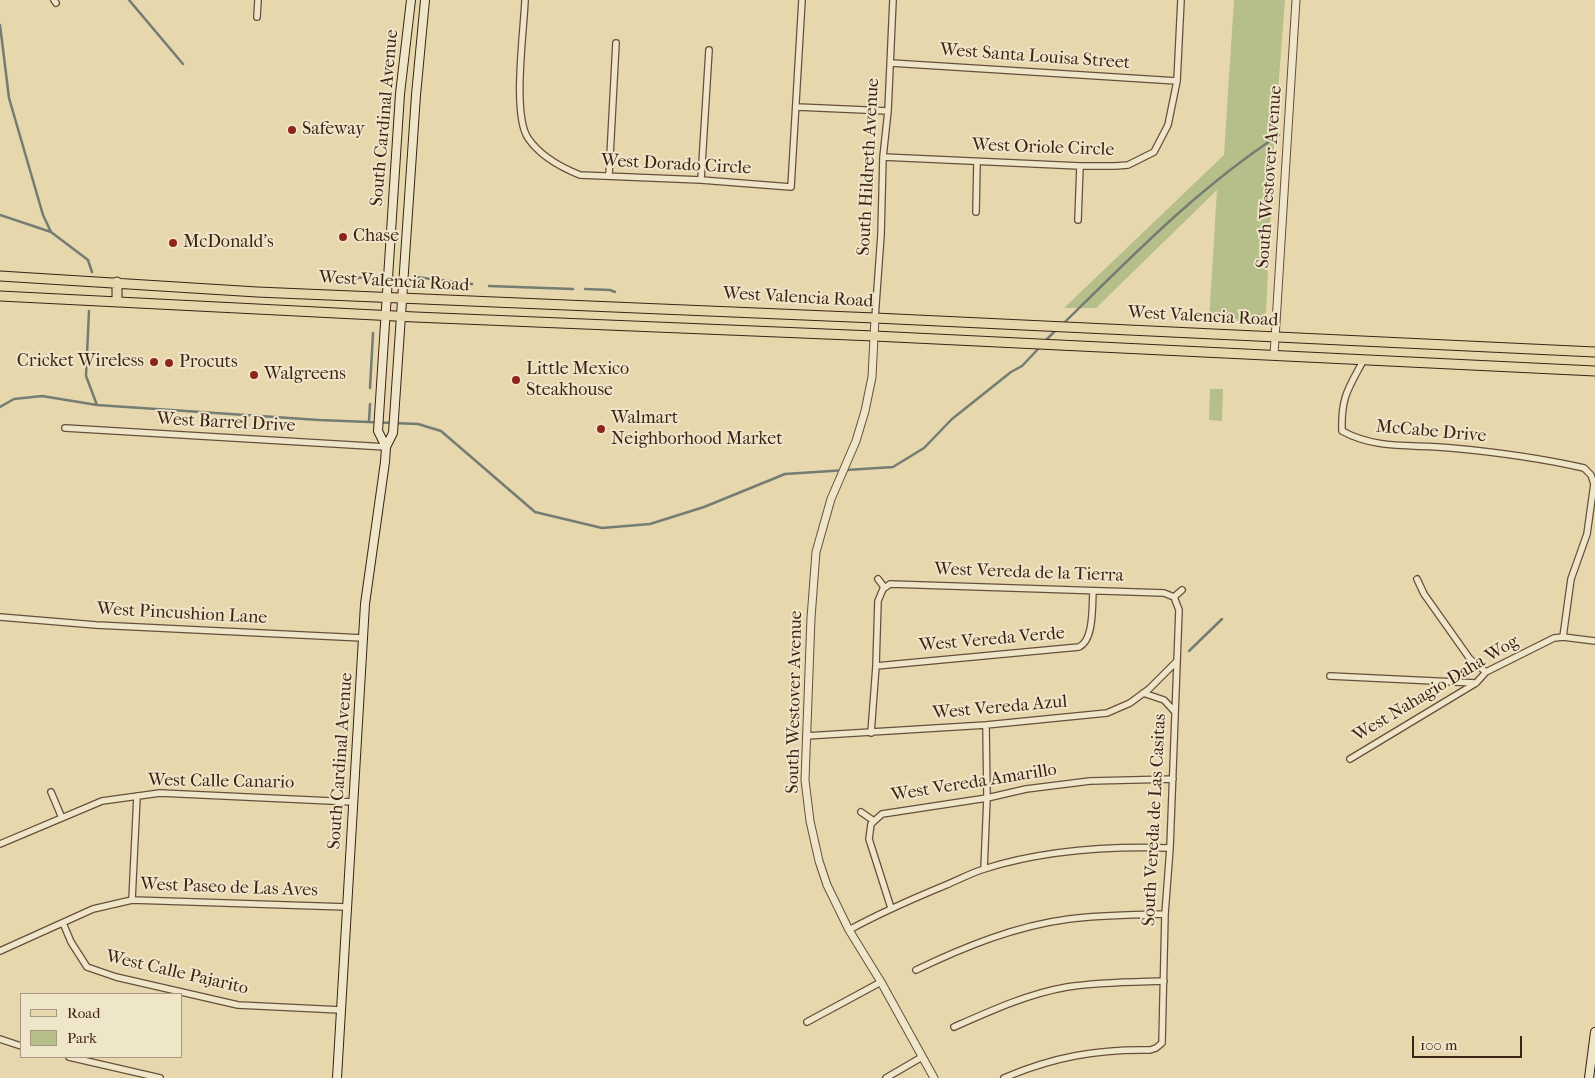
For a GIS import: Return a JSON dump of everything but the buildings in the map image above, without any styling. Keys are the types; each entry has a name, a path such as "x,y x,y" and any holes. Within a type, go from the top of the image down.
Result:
{"main road":[{"name":"South Cardinal Avenue","path":"386,447 378,431 400,85 411,0"},
{"name":"South Cardinal Avenue","path":"338,1078 368,574 377,525 386,447 393,431 416,95 425,0"},
{"name":"West Valencia Road","path":"0,276 403,299 635,307 1595,352"},
{"path":"116,282 117,302"},
{"name":"West Valencia Road","path":"0,296 1017,344 1062,344 1595,371"},
{"path":"631,326 635,307"},
{"path":"1589,1078 1595,1032"}],"street":[{"path":"257,17 258,0"},
{"name":"West Dorado Circle","path":"526,0 520,111 527,137 546,156 562,168 580,175 701,180 791,187 796,107"},
{"path":"802,0 796,107 888,111"},
{"name":"South Hildreth Avenue","path":"874,336 893,0"},
{"name":"West Oriole Circle","path":"883,157 1080,166 1128,165 1154,152 1168,125 1177,81 1181,0"},
{"name":"South Westover Avenue","path":"1274,356 1296,0"},
{"path":"609,175 616,43"},
{"path":"701,180 709,50"},
{"name":"West Santa Louisa Street","path":"890,63 1177,81"},
{"path":"976,212 977,162"},
{"path":"1078,220 1080,166"},
{"name":"South Westover Avenue","path":"874,336 872,377 865,411 822,527 814,566 805,780 810,821 817,855 827,885 849,930 881,982 934,1078"},
{"name":"McCabe Drive","path":"1363,360 1345,394 1341,411 1342,431 1356,439 1376,444 1490,452 1584,468 1591,474 1594,484 1587,534 1571,579 1563,636"},
{"name":"West Barrel Drive","path":"65,428 386,447"},
{"path":"871,732 878,601 884,587 878,579"},
{"path":"1417,579 1424,594 1470,659 1486,672"},
{"name":"West Vereda de la Tierra","path":"884,587 894,583 1164,593 1174,597"},
{"path":"1174,597 1182,590"},
{"name":"West Vereda Verde","path":"876,666 1080,647 1085,644 1089,637 1093,591"},
{"name":"South Vereda de Las Casitas","path":"1004,1078 1024,1069 1069,1056 1097,1051 1150,1050 1160,1046 1163,1039 1165,914 1170,848 1179,610 1174,597"},
{"name":"West Pincushion Lane","path":"0,617 96,625 363,638"},
{"name":"West Nahagio Daha Wog","path":"1350,759 1476,683 1486,672 1554,638 1563,636 1595,640"},
{"name":"West Vereda Azul","path":"806,736 986,725 1107,713 1130,704 1177,661"},
{"path":"1330,676 1476,683"},
{"path":"1143,693 1164,700 1175,713"},
{"path":"984,869 987,798 986,725"},
{"name":"West Vereda Amarillo","path":"891,908 869,839 870,829 874,821 882,814 1090,780 1173,779"},
{"path":"51,792 62,818"},
{"name":"West Calle Canario","path":"0,844 102,801 160,793 353,802"},
{"path":"132,900 137,796"},
{"path":"861,812 874,821"},
{"path":"849,930 891,908 984,869 1038,856 1073,851 1131,847 1170,848"},
{"name":"West Paseo de Las Aves","path":"0,951 93,909 132,900 347,907"},
{"path":"916,970 967,947 1001,935 1036,926 1112,915 1165,914"},
{"name":"West Calle Pajarito","path":"63,923 71,942 87,967 116,977 238,1005 341,1010"},
{"path":"954,1027 995,1008 1065,988 1100,983 1164,981"},
{"path":"807,1022 881,982"},
{"path":"0,1039 20,1046"},
{"path":"886,1078 922,1057"},
{"path":"73,1058 160,1078"}],"green space":[{"path":"1234,0 1285,0 1274,143 1266,312 1258,322 1209,321 1217,190 1096,308 1064,308 1224,155"},
{"path":"1210,389 1223,389 1222,421 1209,420"}],"waterway":[{"path":"129,0 183,64"},
{"path":"0,25 9,98 43,215 51,232"},
{"path":"1063,324 1193,200 1279,135"},
{"path":"0,215 51,232 88,260 92,272"},
{"path":"327,280 385,276"},
{"path":"416,277 472,284"},
{"path":"489,286 573,289"},
{"path":"585,289 615,292"},
{"path":"840,299 862,300 866,303"},
{"path":"89,311 86,376 97,405 319,420 418,424 441,431 535,512 602,528 650,524 704,507 785,474 893,467 924,448 952,419 1011,372 1022,366 1040,347"},
{"path":"1045,341 1057,329"},
{"path":"370,388 373,333"},
{"path":"0,407 14,399 42,396 97,405"},
{"path":"369,421 370,404"},
{"path":"1189,651 1222,619"}],"place":[{"name":"Safeway","path":"292,130"},
{"name":"Chase","path":"343,237"},
{"name":"McDonald's","path":"173,243"},
{"name":"Cricket Wireless","path":"154,362"},
{"name":"Procuts","path":"169,363"},
{"name":"Walgreens","path":"254,375"},
{"name":"Little Mexico Steakhouse","path":"516,380"},
{"name":"Walmart Neighborhood Market","path":"601,429"}]}
